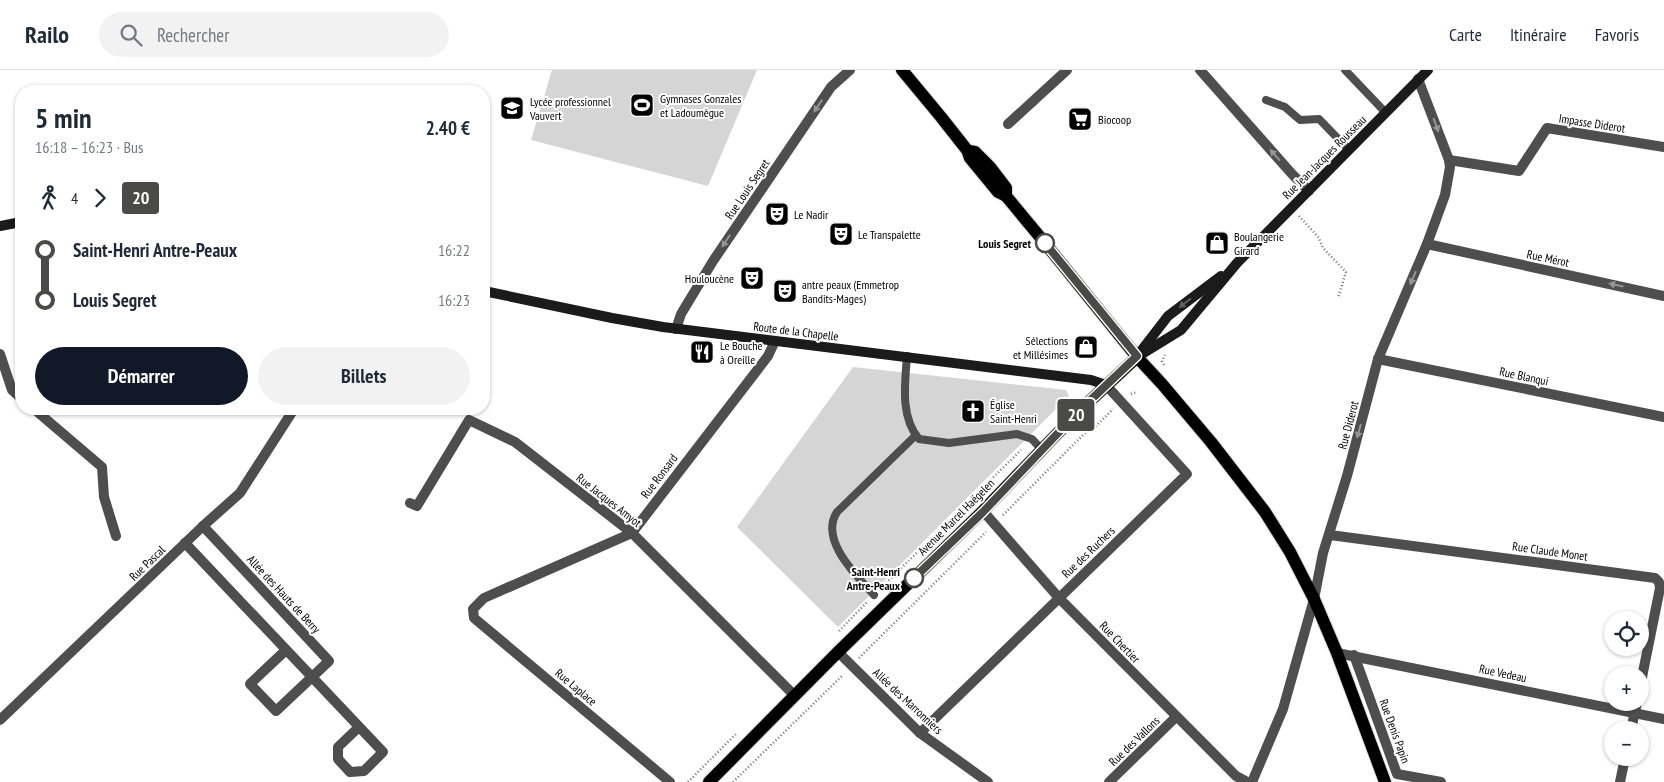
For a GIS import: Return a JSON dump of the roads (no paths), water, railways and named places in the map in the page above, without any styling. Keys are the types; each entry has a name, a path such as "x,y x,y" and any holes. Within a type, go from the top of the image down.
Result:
{"main road":[{"name":"Rue Jean-Jacques Rousseau","path":"1137,356 1181,330 1237,263 1428,70"},
{"path":"904,71 967,150 970,158 998,192 1006,196 1137,356 1199,428 1265,512 1290,552 1314,599 1337,653 1385,782"},
{"path":"0,226 15,223"},
{"name":"Rue Jean-Jacques Rousseau","path":"1137,356 1168,316 1237,263"},
{"name":"Route de la Chapelle","path":"490,292 612,318 676,329 907,356 1091,380 1106,385"},
{"name":"Avenue Marcel Haëgelen","path":"709,782 838,652 983,512 1106,385 1137,356"}],"street":[{"name":"Rue Louis Segret","path":"676,329 681,314 713,261 831,87 850,70"},
{"path":"1008,124 1067,70"},
{"path":"1200,70 1309,191"},
{"name":"Rue Diderot","path":"1252,782 1283,709 1314,599 1323,553 1330,534 1378,359 1427,244 1445,194 1450,167 1449,160 1418,79"},
{"name":"Impasse Diderot","path":"1449,160 1519,171 1548,128 1664,147"},
{"name":"Rue Mérot","path":"1427,244 1664,296"},
{"name":"Rue Ronsard","path":"473,608 484,598 632,533 768,356 775,341"},
{"path":"0,354 12,390 15,393"},
{"name":"Rue Blanqui","path":"1378,359 1664,417"},
{"name":"Rue des Ruchers","path":"920,733 1187,474 1106,385"},
{"path":"41,415 102,467 104,497 116,536"},
{"name":"Rue Pascal","path":"0,720 240,493 290,415"},
{"name":"Rue Jacques Amyot","path":"410,503 417,506 469,420 515,442 632,533 795,696"},
{"name":"Rue Chertier","path":"983,512 1059,598 1236,776 1247,782"},
{"name":"Allée des Hauts de Berry","path":"203,526 330,661 276,711 250,684 286,650"},
{"name":"Rue Claude Monet","path":"1330,534 1654,578 1658,581 1660,588 1644,666"},
{"path":"185,544 311,678 359,726 384,752 364,771 350,772 338,760 338,748 359,726"},
{"name":"Rue Laplace","path":"473,608 474,618 670,782"},
{"name":"Allée des Marronniers","path":"838,652 920,733 988,782"},
{"name":"Rue Vedeau","path":"1337,653 1664,719"},
{"name":"Rue Denis Papin","path":"1354,655 1397,774 1441,782"},
{"path":"1633,721 1634,713"},
{"name":"Rue des Vallons","path":"1110,782 1176,717"},
{"path":"1620,782 1623,766"}],"lane":[{"path":"1345,70 1386,113"},
{"path":"1266,100 1285,107 1300,120 1319,119 1349,150"},
{"path":"907,356 905,384 907,412 912,431 919,439 949,443 1017,434 1032,439 1042,450"},
{"path":"874,595 843,560 832,531 832,520 837,512 916,435"}],"place":[{"name":"Gymnases Gonzales et Ladoumègue","path":"642,105"},
{"name":"Lycée professionnel Vauvert","path":"512,108"},
{"name":"Biocoop","path":"1080,119"},
{"name":"Le Nadir","path":"777,214"},
{"name":"Le Transpalette","path":"841,234"},
{"name":"Louis Segret","path":"1045,243"},
{"name":"Boulangerie Girard","path":"1217,243"},
{"name":"Houloucène","path":"752,278"},
{"name":"antre peaux (Emmetrop Bandits-Mages)","path":"785,291"},
{"name":"Sélections et Millésimes","path":"1086,347"},
{"name":"Le Bouche à Oreille","path":"702,352"},
{"name":"Église Saint-Henri","path":"973,411"},
{"name":"Saint-Henri Antre-Peaux","path":"914,578"}]}
